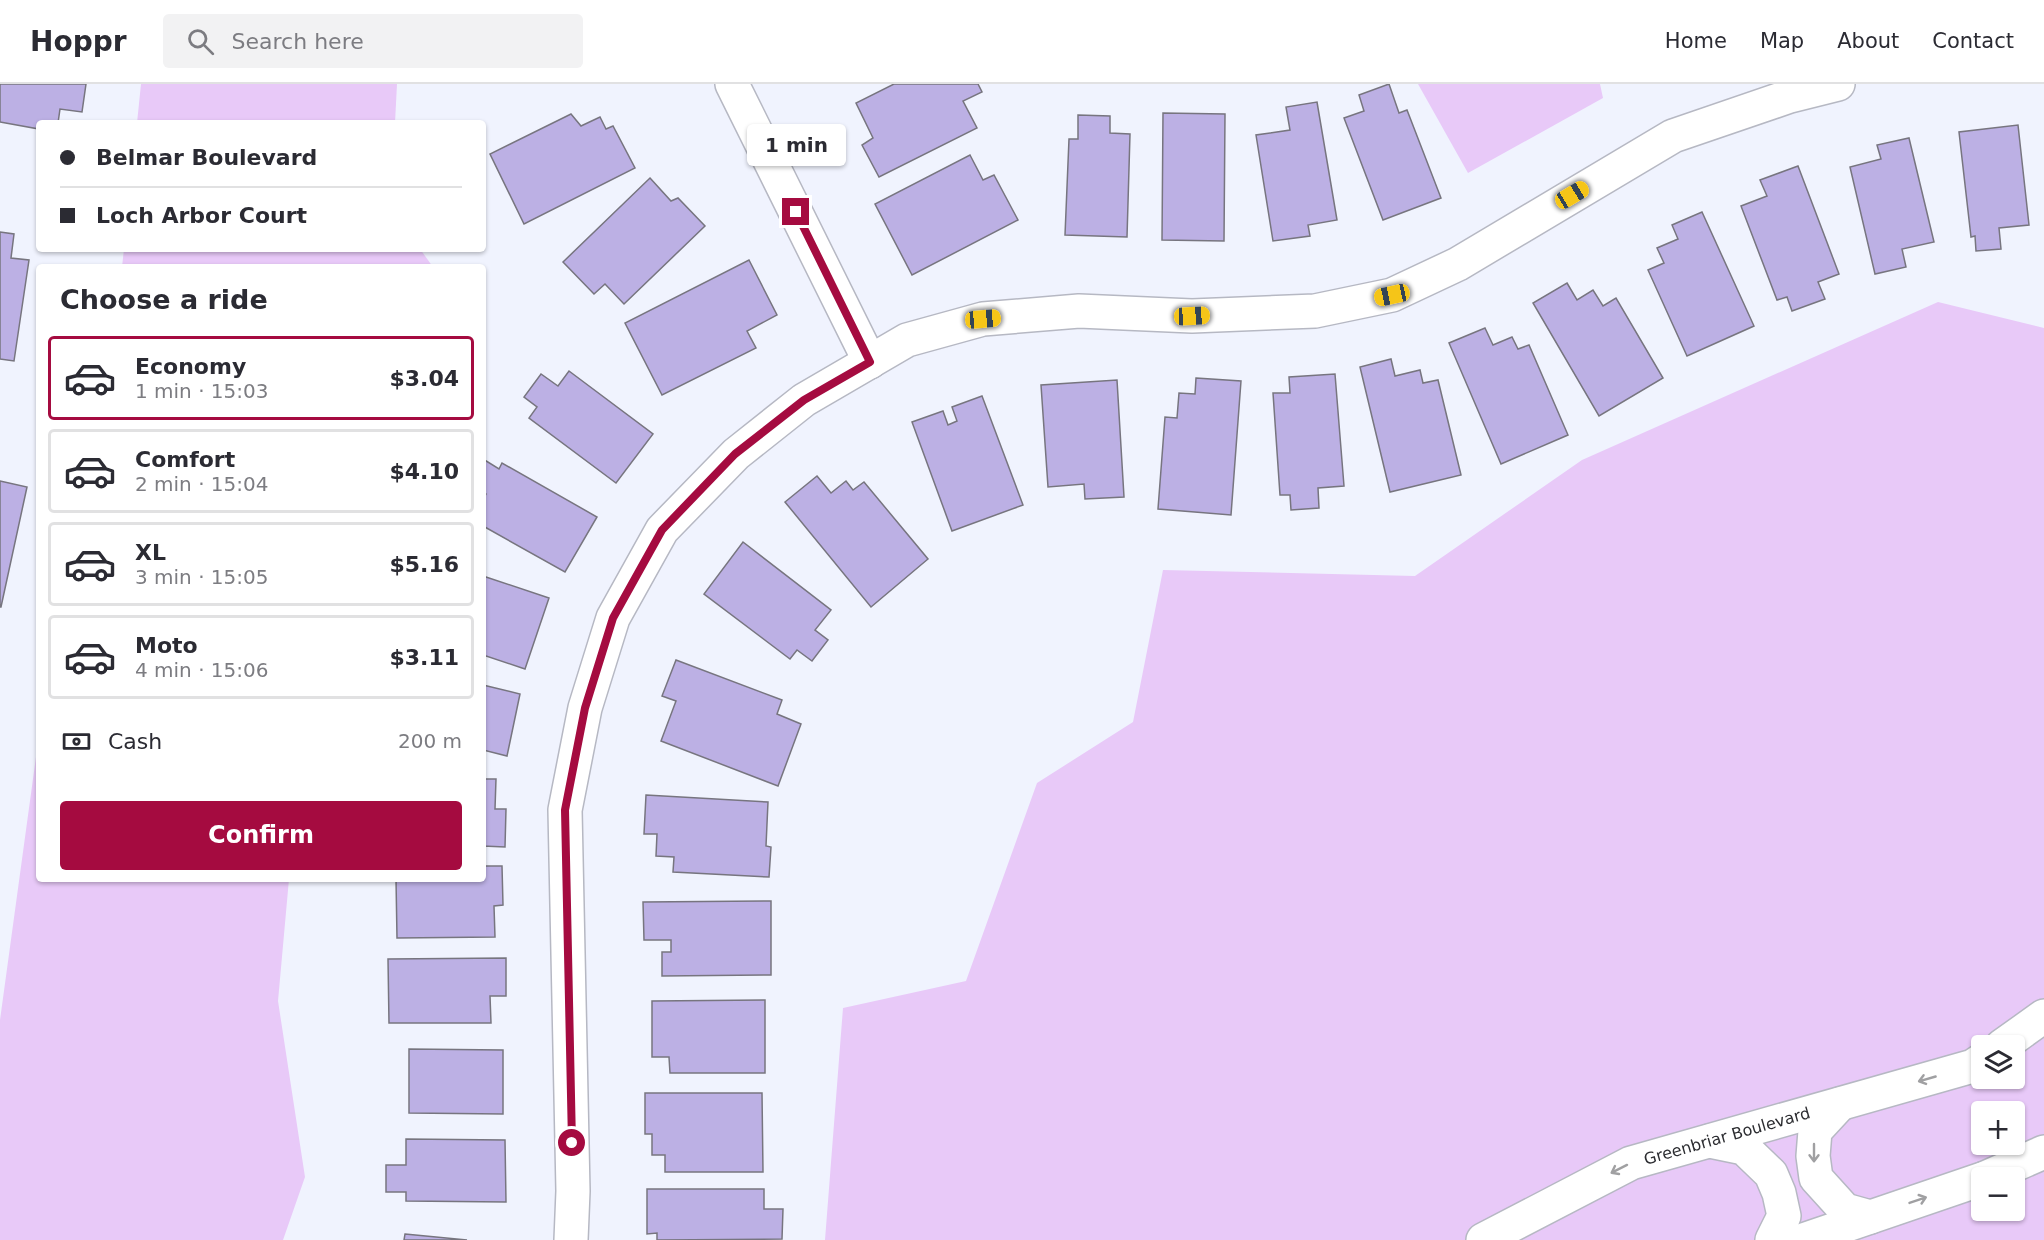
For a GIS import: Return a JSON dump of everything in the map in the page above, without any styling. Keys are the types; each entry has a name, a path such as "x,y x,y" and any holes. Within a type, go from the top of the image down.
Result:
{"street":[{"path":"732,84 870,362"},
{"path":"571,1240 573,1191 565,810 585,708 613,618 662,530 735,454 804,400 907,340 983,319 1079,311 1192,316 1314,311 1392,295 1458,264 1673,136 1790,96 1838,84"},
{"path":"2017,1035 2044,1016"},
{"name":"Greenbriar Boulevard","path":"1483,1240 1631,1163 1971,1067"},
{"path":"1840,1104 1815,1131 1813,1156 1816,1178 1845,1210 1870,1217"},
{"path":"1710,1141 1744,1148 1771,1174 1779,1193 1784,1216 1772,1240"},
{"path":"2009,1167 2044,1152"},
{"path":"1803,1240 1971,1182"}],"shaded area":[{"path":"141,84 397,84 395,120 137,120"},
{"path":"1418,84 1600,84 1603,98 1468,173"},
{"path":"124,252 422,252 431,264 122,264"},
{"path":"1938,302 2044,328 2044,1240 825,1240 843,1008 966,981 1037,783 1133,722 1163,570 1415,576 1582,460"},
{"path":"36,757 36,882 289,882 278,1001 305,1177 283,1240 0,1240 0,1020"}],"building":[{"path":"0,84 86,84 82,112 60,109 58,120 36,120 36,128 0,122"},
{"path":"894,84 978,84 982,92 963,101 977,128 879,177 862,145 873,138 856,103"},
{"path":"1389,84 1399,113 1407,110 1441,198 1383,220 1344,118 1364,111 1359,95"},
{"path":"1317,102 1337,220 1308,225 1310,236 1273,241 1256,135 1290,130 1286,107"},
{"path":"1163,113 1225,114 1224,241 1162,240"},
{"path":"571,114 581,126 600,117 606,129 613,126 635,168 524,224 490,154"},
{"path":"1078,115 1110,116 1110,133 1130,134 1127,237 1065,235 1069,139 1078,139"},
{"path":"2018,125 2029,225 1999,228 2001,249 1976,251 1975,236 1971,237 1959,132"},
{"path":"1909,138 1934,242 1902,249 1906,267 1875,274 1850,167 1881,159 1877,145"},
{"path":"970,155 983,180 994,175 1018,220 912,275 875,204"},
{"path":"1798,166 1839,274 1818,282 1825,299 1792,311 1787,297 1777,300 1741,206 1767,196 1760,180"},
{"path":"650,178 671,201 678,198 705,226 624,304 605,284 594,294 563,262"},
{"path":"1702,212 1754,326 1687,356 1648,270 1664,263 1657,248 1678,239 1672,225"},
{"path":"0,232 14,234 11,258 29,260 14,361 0,359"},
{"path":"749,260 777,315 747,331 756,348 662,395 625,323"},
{"path":"1567,283 1577,300 1593,290 1603,306 1616,298 1663,378 1599,416 1533,303"},
{"path":"1485,328 1493,345 1512,337 1518,349 1529,345 1568,435 1501,464 1449,343"},
{"path":"1391,359 1395,376 1420,370 1423,383 1438,380 1461,475 1390,492 1360,367"},
{"path":"569,371 653,434 616,483 529,418 537,407 524,397 541,374 558,386"},
{"path":"1335,374 1344,486 1318,488 1319,508 1291,510 1290,495 1280,495 1273,393 1290,393 1289,377"},
{"path":"1196,378 1241,381 1231,515 1158,509 1165,417 1177,418 1179,393 1195,394"},
{"path":"1117,380 1124,497 1085,499 1084,484 1048,487 1041,385"},
{"path":"982,396 1023,505 952,531 912,422 943,411 948,425 957,421 952,407"},
{"path":"486,461 499,469 502,463 597,517 565,572 486,528"},
{"path":"817,476 831,493 846,481 853,490 864,482 928,559 871,607 785,502"},
{"path":"0,481 27,487 1,607 0,607"},
{"path":"743,542 831,610 815,630 828,640 812,661 797,650 790,659 704,594"},
{"path":"486,577 549,598 525,669 486,656"},
{"path":"676,660 782,700 777,714 801,724 778,786 661,741 676,701 662,696"},
{"path":"486,686 520,694 507,756 486,751"},
{"path":"486,779 496,779 495,809 506,809 505,847 486,846"},
{"path":"646,795 768,802 766,846 771,847 769,877 673,872 674,857 656,856 657,834 644,834"},
{"path":"486,866 502,866 503,905 494,906 495,937 397,938 396,882 486,882"},
{"path":"771,901 771,975 662,976 662,952 671,952 671,940 644,940 643,902"},
{"path":"506,958 506,996 490,996 491,1023 389,1023 388,959"},
{"path":"765,1000 765,1073 670,1073 669,1057 652,1057 652,1001"},
{"path":"409,1049 503,1050 503,1114 409,1113"},
{"path":"645,1093 762,1093 763,1172 665,1172 665,1155 652,1155 652,1134 645,1134"},
{"path":"406,1139 505,1140 506,1202 406,1201 406,1192 386,1192 386,1165 406,1165"},
{"path":"647,1189 764,1189 764,1209 783,1209 782,1239 657,1240 657,1233 647,1234"},
{"path":"405,1234 467,1240 404,1240"}],"route":[{"path":"572,1143 565,810 585,708 613,618 662,530 735,454 804,400 870,362 796,212"}]}
